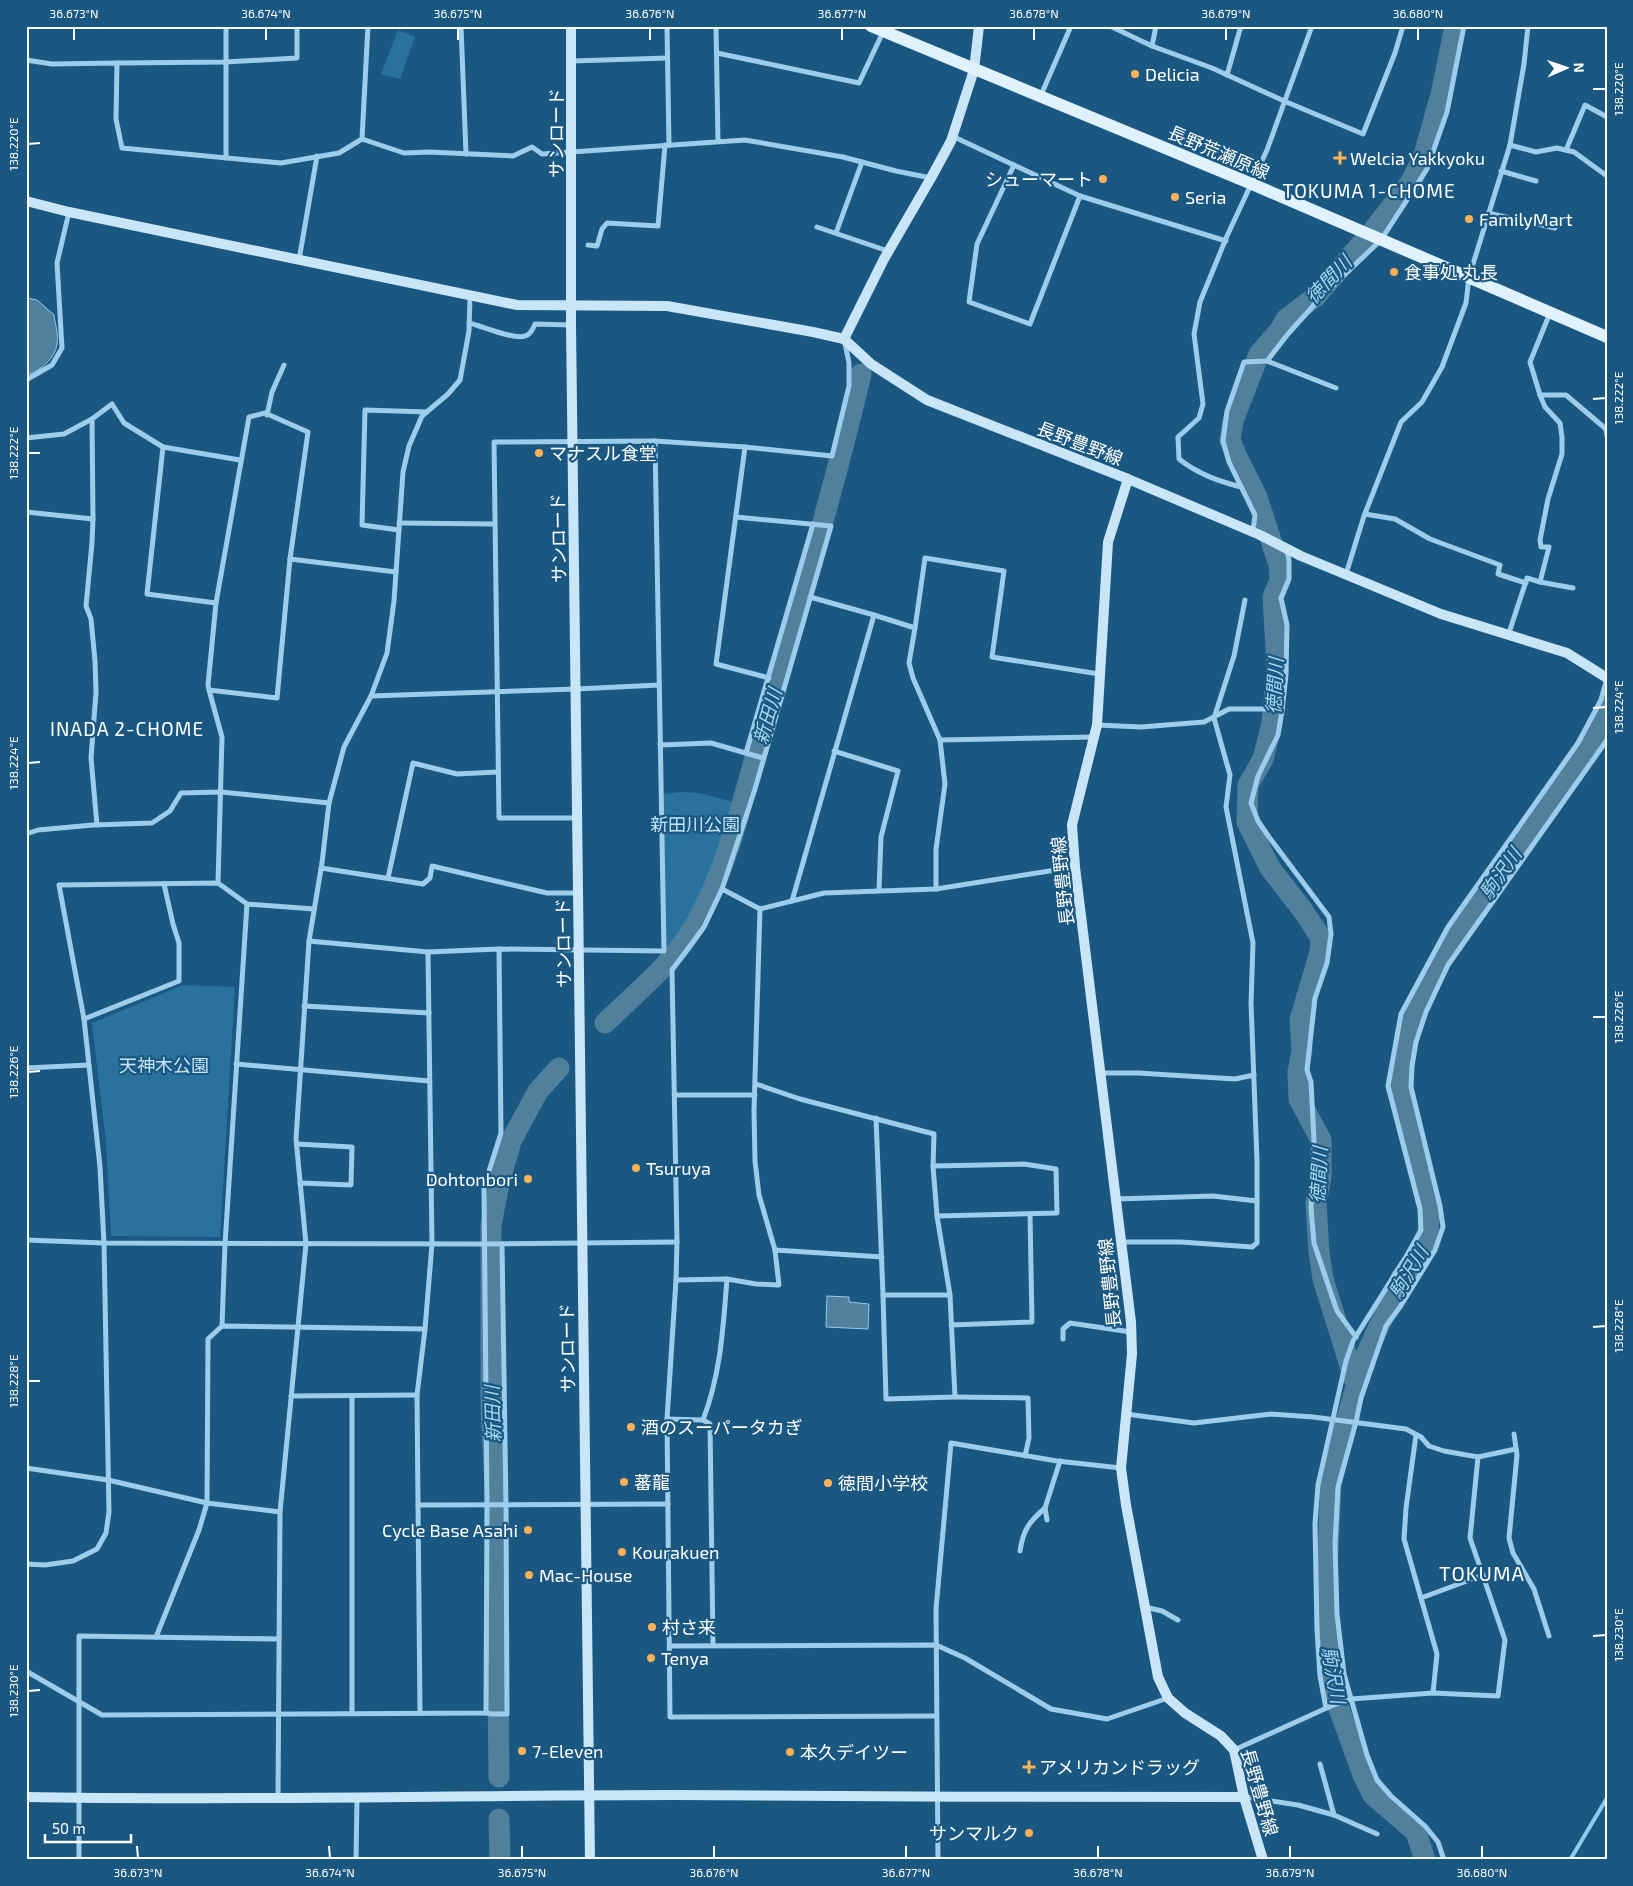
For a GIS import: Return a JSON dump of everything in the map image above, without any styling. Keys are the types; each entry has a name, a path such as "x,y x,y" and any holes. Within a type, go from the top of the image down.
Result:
{"main road":[{"name":"長野荒瀬原線","path":"871,26 1252,184 1379,240 1606,334"}],"street":[{"path":"226,26 226,158"},
{"path":"26,60 52,64 226,62 297,58 297,26"},
{"path":"362,140 368,26"},
{"path":"461,26 466,154"},
{"name":"サンロード","path":"571,26 573,152 571,305 590,1860"},
{"path":"588,245 597,246 602,229 607,223 658,226 667,145 667,26"},
{"path":"716,26 718,140"},
{"path":"578,818 499,818 494,442 573,440 655,441 746,447 832,456 849,386 849,363 844,339 888,251 931,178 952,136 974,70 979,26"},
{"path":"1041,96 1071,26"},
{"path":"1110,26 1152,46 1228,75 1363,134 1395,53 1403,26"},
{"path":"1152,46 1156,26"},
{"path":"1228,75 1241,26"},
{"path":"1242,487 1218,481 1193,470 1179,459 1178,438 1199,418 1203,404 1194,334 1200,302 1267,150 1312,26"},
{"path":"1266,361 1322,296 1379,240 1427,169 1448,112 1464,26"},
{"path":"1346,574 1365,514 1400,422 1422,402 1442,366 1466,303 1469,277 1510,145 1528,26"},
{"path":"717,52 859,83 883,31"},
{"path":"572,60 667,58"},
{"path":"117,63 116,118 122,148 282,162 339,153 362,140 404,153 428,152 513,156 532,147 542,154 718,140 745,140 843,157 931,178"},
{"path":"1566,150 1586,105 1607,117"},
{"path":"952,136 1080,196 1226,241"},
{"path":"1510,145 1536,152 1557,148 1574,152 1607,176"},
{"path":"299,260 317,156"},
{"path":"836,233 862,162"},
{"path":"1014,165 978,244 969,302 1030,324 1080,196"},
{"path":"1501,172 1536,181"},
{"path":"26,201 69,212 517,305 667,306 844,339"},
{"path":"26,380 52,365 62,348 57,263 69,212"},
{"path":"1488,213 1555,228"},
{"path":"818,227 888,251"},
{"path":"278,1798 277,1714 280,1512 306,1244 296,1144 299,1070 309,941 322,868 329,803 344,747 371,696 386,653 396,572 404,472 409,446 422,416 448,394 460,380 469,331 470,296"},
{"path":"1540,582 1550,548 1541,547 1540,540 1548,499 1562,454 1562,437 1560,423 1545,407 1530,362 1550,312"},
{"path":"469,323 525,337 535,324 572,325"},
{"name":"長野豊野線","path":"844,339 872,364 927,400 1128,479 1108,542 1097,725 1072,825 1075,868 1131,1332 1132,1354 1121,1468 1126,1505 1158,1676 1168,1698 1185,1713 1221,1736 1234,1750 1244,1797 1263,1860"},
{"path":"1256,534 1255,515 1228,462 1223,441 1227,411 1244,362 1266,361 1336,388"},
{"path":"267,414 272,392 284,365"},
{"path":"1540,395 1566,394 1606,429 1607,436"},
{"path":"26,438 64,434 92,419 112,404 124,423 163,447 240,460"},
{"path":"427,412 365,410 362,525 399,527 494,524"},
{"path":"209,690 277,698 290,560 308,432 265,413 249,417 216,603 209,690 222,737 218,883"},
{"path":"92,419 93,519 86,606 91,619 95,661 96,692 91,758 97,825"},
{"path":"309,941 428,952 499,949 664,950 655,441"},
{"path":"163,447 147,594 216,603"},
{"path":"746,447 716,664 769,678"},
{"path":"1128,479 1441,614 1567,653 1607,678 1601,700 1578,743 1448,927 1401,1014 1388,1086 1420,1209 1421,1230 1354,1339 1346,1361 1318,1485 1315,1524 1317,1629 1320,1676 1329,1707"},
{"path":"26,512 93,519"},
{"path":"1365,514 1395,519 1430,539 1500,565 1498,574 1526,583"},
{"path":"736,517 831,526 762,757 755,789 722,889 704,928 672,970 677,1242 667,1420 670,1717 936,1716"},
{"path":"748,753 813,524"},
{"path":"1282,546 1289,561 1289,579 1281,598 1287,625 1286,675 1279,709 1278,735 1258,776 1251,802 1258,821 1329,917 1331,934 1329,953 1315,998 1307,1070 1311,1082 1314,1140 1311,1208 1314,1242 1338,1311 1354,1339"},
{"path":"936,889 936,849 945,784 940,740 913,678 909,663 925,558 1004,571 992,657 1099,674"},
{"path":"290,560 396,572"},
{"path":"1508,636 1527,578 1573,588"},
{"path":"810,597 915,628"},
{"path":"1121,1242 1181,1242 1252,1247 1257,1244 1251,1004 1253,943 1226,807 1230,775 1214,718 1234,656 1245,600"},
{"path":"792,901 874,615"},
{"path":"371,696 576,689 659,684"},
{"path":"1097,725 1141,727 1204,722 1230,709 1279,709"},
{"path":"940,740 1093,737"},
{"path":"1444,1860 1438,1842 1425,1826 1391,1796 1377,1780 1349,1700 1337,1614 1335,1544 1338,1487 1361,1398 1386,1326 1435,1250 1443,1227 1440,1206 1412,1087 1412,1066 1416,1042 1426,1012 1448,965 1607,740"},
{"path":"660,745 711,742 762,757"},
{"path":"834,751 898,771 881,837 879,890"},
{"path":"388,878 413,762 457,774 497,772"},
{"path":"26,834 38,830 152,823 170,811 181,793 221,792 329,803"},
{"path":"322,868 423,884 430,878 432,866 547,892 578,894"},
{"path":"722,889 760,909 824,893 936,889 1075,868"},
{"path":"26,1564 45,1565 73,1561 97,1549 106,1533 109,1512 104,1243 100,1167 84,1020 59,885 218,883 247,904 314,909"},
{"path":"84,1020 180,981 179,943 172,924 164,884"},
{"path":"222,1326 225,1244 247,904"},
{"path":"676,1280 727,1279 756,1284 779,1285 775,1250 759,1195 756,1161 755,1095 760,909"},
{"path":"489,1714 487,1244 484,1187 501,1133 499,949"},
{"path":"420,1713 417,1395 432,1244 428,952"},
{"path":"304,1006 429,1012"},
{"path":"236,1064 429,1081"},
{"path":"26,1068 89,1065"},
{"path":"1101,1073 1236,1078 1254,1075"},
{"path":"756,1084 800,1099 934,1134 933,1166 936,1216 950,1295 955,1397"},
{"path":"675,1095 755,1095"},
{"path":"876,1118 886,1400 955,1397 1028,1398 1029,1438 1025,1456"},
{"path":"296,1144 352,1147 351,1185 300,1184"},
{"path":"933,1166 1024,1164 1056,1169 1057,1213 936,1216"},
{"path":"1116,1199 1214,1196 1257,1201"},
{"path":"952,1325 1032,1322 1030,1214"},
{"path":"26,1240 225,1244 582,1244 677,1242"},
{"path":"26,1672 79,1700 102,1715 507,1714 499,1244"},
{"path":"775,1250 882,1258"},
{"path":"703,1420 713,1393 721,1352 727,1279"},
{"path":"883,1295 950,1295"},
{"path":"1063,1339 1063,1329 1070,1323 1131,1332"},
{"path":"156,1637 199,1530 207,1503 208,1339 222,1326 425,1329"},
{"path":"291,1396 417,1395"},
{"path":"352,1396 352,1713"},
{"path":"1125,1414 1194,1423 1271,1414 1406,1429 1429,1446 1444,1451 1478,1457 1516,1449"},
{"path":"667,1420 703,1420 710,1424 713,1645"},
{"path":"1514,1434 1516,1449 1509,1538 1513,1553 1534,1589 1550,1636"},
{"path":"1416,1435 1406,1508 1404,1539 1437,1654 1433,1693"},
{"path":"938,1860 936,1608 951,1443 1025,1456 1121,1468"},
{"path":"1234,1750 1329,1707 1349,1700 1433,1693 1498,1696 1504,1640 1470,1538 1478,1457"},
{"path":"1047,1520 1045,1508 1060,1461"},
{"path":"26,1468 108,1480 207,1503 280,1512"},
{"path":"418,1505 668,1504"},
{"path":"1020,1552 1023,1535 1029,1522 1045,1508"},
{"path":"1421,1598 1483,1576"},
{"path":"1145,1607 1162,1611 1178,1620"},
{"path":"79,1860 80,1636 278,1639"},
{"path":"670,1646 936,1645 965,1658 1050,1709 1107,1719 1168,1698"},
{"path":"1320,1764 1334,1815"},
{"path":"26,1797 1244,1797 1298,1805 1334,1815 1377,1834"},
{"path":"356,1860 357,1798"}],"green space":[{"path":"398,30 415,37 400,79 381,74"},
{"name":"新田川公園","path":"700,793 734,802 716,860 695,910 665,954 664,794"},
{"name":"天神木公園","path":"183,985 235,987 220,1237 111,1236 106,1143 92,1023"}],"shaded area":[{"path":"27,298 37,300 54,315 57,341 56,350 50,360 41,368 26,375"},
{"path":"827,1296 849,1297 849,1302 869,1304 868,1329 826,1327"}],"waterway":[{"name":"徳間川","path":"1356,1385 1323,1279 1319,1252 1316,1203 1321,1177 1321,1140 1299,1099 1298,1072 1302,1051 1300,1020 1320,952 1321,938 1304,912 1270,868 1247,822 1248,785 1263,759 1272,723 1277,665 1273,597 1280,580 1279,565 1257,497 1230,440 1233,421 1259,354 1280,330 1286,319 1315,297 1371,233 1411,182 1424,155 1441,94 1455,26"},
{"name":"新田川","path":"605,1023 656,975 679,949 698,920 720,873 803,593 861,374"},
{"name":"駒沢川","path":"1425,1860 1416,1832 1373,1795 1363,1775 1333,1692 1325,1615 1331,1484 1345,1425 1364,1359 1401,1278 1427,1245 1430,1207 1410,1138 1399,1075 1409,1031 1422,995 1440,959 1528,835 1552,796 1590,747 1607,708"},
{"name":"新田川","path":"499,1777 496,1507 491,1407 491,1225 499,1184 511,1141 538,1091 559,1068"},
{"path":"1570,1860 1607,1798"},
{"name":"新田川","path":"499,1819 500,1860"}],"place":[{"name":"Delicia","path":"1135,74"},
{"name":"Welcia Yakkyoku","path":"1340,158"},
{"name":"シューマート","path":"1103,179"},
{"name":"Seria","path":"1175,197"},
{"name":"FamilyMart","path":"1469,219"},
{"name":"食事処 丸長","path":"1394,272"},
{"name":"マナスル食堂","path":"539,453"},
{"name":"Tsuruya","path":"636,1168"},
{"name":"Dohtonbori","path":"528,1179"},
{"name":"酒のスーパータカぎ","path":"631,1427"},
{"name":"蕃龍","path":"624,1482"},
{"name":"徳間小学校","path":"828,1483"},
{"name":"Cycle Base Asahi","path":"528,1530"},
{"name":"Kourakuen","path":"622,1552"},
{"name":"Mac-House","path":"529,1575"},
{"name":"村さ来","path":"652,1627"},
{"name":"Tenya","path":"651,1658"},
{"name":"7-Eleven","path":"522,1751"},
{"name":"本久デイツー","path":"790,1752"},
{"name":"アメリカンドラッグ","path":"1029,1767"},
{"name":"サンマルク","path":"1029,1833"}],"district":[{"name":"TOKUMA 1-CHOME","path":"1369,190"},
{"name":"INADA 2-CHOME","path":"127,728"},
{"name":"TOKUMA","path":"1482,1573"}]}
